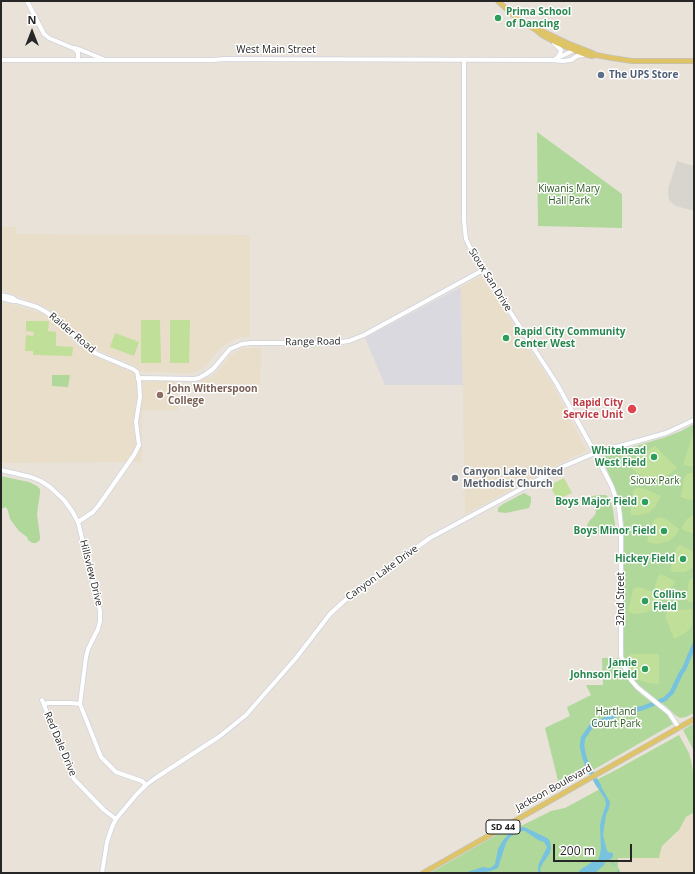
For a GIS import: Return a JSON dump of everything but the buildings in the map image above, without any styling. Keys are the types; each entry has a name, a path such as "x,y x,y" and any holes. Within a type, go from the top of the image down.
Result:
{"main road":[{"path":"498,1 523,22 542,35 552,41 588,55"},
{"path":"536,30 595,54"},
{"name":"West Main Street","path":"588,55 592,56 595,54 635,61 694,61"},
{"name":"Jackson Boulevard","path":"423,873 694,719"}],"street":[{"path":"27,1 46,36 104,60"},
{"path":"552,41 561,50 560,54 553,59"},
{"path":"566,61 573,56 574,53 571,45"},
{"path":"72,47 78,53 78,60"},
{"name":"West Main Street","path":"553,59 577,49 595,54"},
{"name":"West Main Street","path":"1,60 553,59 566,61 579,55 588,55"},
{"name":"Sioux San Drive","path":"464,60 466,239 484,270 557,384 595,453"},
{"name":"Range Road","path":"138,379 198,378 213,369 230,349 242,344 333,343 354,339 484,270"},
{"name":"Raider Road","path":"1,295 13,298 50,314 76,338 97,354 136,370 138,379"},
{"path":"1,298 17,301"},
{"path":"78,522 93,512 99,505 139,446 136,422 140,397 138,379"},
{"name":"Canyon Lake Drive","path":"102,873 107,842 112,827 116,819 136,795 146,785 161,774 220,736 246,715 296,658 330,614 361,587 430,538 562,466 595,453 666,433 694,420"},
{"name":"32nd Street","path":"595,453 613,490 620,513 621,656 624,666 631,680 637,687 671,714 679,728"},
{"name":"Hillsview Drive","path":"1,470 35,479 50,487 64,500 78,522 100,611 98,629 88,649 86,657 80,704 101,757 116,772 142,781 146,785"},
{"path":"71,703 79,697 82,688"},
{"name":"Red Dale Drive","path":"71,703 43,703 74,779 104,810 116,819"},
{"path":"71,703 80,704"}],"shaded area":[{"path":"677,161 694,166 694,211 676,206 669,200 668,189"},
{"path":"1,227 16,227 16,234 250,235 250,337 240,337 232,340 219,349 200,371 191,373 141,372 137,367 100,351 91,345 77,335 56,313 45,307 1,290"},
{"path":"481,276 551,382 587,451 465,514 461,287"},
{"path":"461,287 463,385 385,385 365,338"},
{"path":"1,301 38,312 49,317 58,324 72,340 92,355 135,373 142,378 177,379 178,410 142,411 142,462 1,463"},
{"path":"243,348 261,348 260,384 197,384 198,382 216,373 231,355"},
{"path":"694,813 694,873 621,873 618,867 618,858 659,858 662,846 677,833 686,817"}],"green space":[{"name":"Kiwanis Mary Hall Park","path":"537,132 622,194 622,228 538,226"},
{"path":"141,320 160,320 161,363 141,363"},
{"path":"170,320 190,320 189,363 170,363"},
{"path":"26,321 49,321 48,331 56,332 56,346 73,347 72,356 33,355 33,351 25,351 26,335 33,336 34,332 26,331"},
{"path":"115,333 139,342 134,356 110,347"},
{"path":"52,375 70,375 68,387 52,386"},
{"name":"Sioux Park","path":"694,424 694,713 680,718 640,687 631,675 624,659 623,518 621,505 615,488 601,456 666,437"},
{"path":"694,433 694,467 683,465"},
{"name":"Whitehead West Field","path":"655,446 677,468 664,477 649,479 643,477 631,468 652,447"},
{"path":"694,473 694,500 681,497 684,479 687,474"},
{"path":"1,476 29,482 40,489 37,515 40,540 36,543 32,543 19,531 10,519 6,507 1,509"},
{"path":"564,478 572,493 557,500 550,485"},
{"name":"Boys Major Field","path":"637,488 645,489 661,496 655,507 648,513 630,515 633,490"},
{"path":"524,493 531,497 529,508 506,513 498,512 498,508 503,504"},
{"path":"606,495 610,499 615,525 614,528 603,533 596,535 588,534 586,532 587,525 596,512 592,505 586,504 585,500 587,497"},
{"path":"694,514 694,534 681,529 686,520"},
{"name":"Boys Minor Field","path":"658,517 666,519 679,529 677,534 669,541 657,544 647,542 651,525"},
{"name":"Hickey Field","path":"680,545 694,552 694,567 685,572 670,571 676,548"},
{"path":"661,574 675,581 674,585 663,592 656,592 654,590 658,576"},
{"path":"694,577 694,602 689,602 686,600 689,580"},
{"name":"Collins Field","path":"639,587 661,595 660,600 651,610 644,613 636,614 628,612 633,589"},
{"path":"692,609 692,625 689,630 674,639 665,616 668,611"},
{"name":"Jamie Johnson Field","path":"629,654 658,654 659,684 648,683 636,679 630,668"},
{"name":"Hartland Court Park","path":"602,658 619,658 625,675 631,683 641,694 667,714 673,724 560,789 545,728 570,716 567,707 591,695 586,685 603,685"},
{"path":"694,723 694,751 683,730"},
{"path":"679,735 689,753 692,765 693,813 686,817 679,830 662,846 659,858 618,858 618,867 621,873 430,873 519,822 521,826 551,811 565,808 600,789 596,780"}],"water":[{"path":"597,780 610,802 606,815 603,835 607,851 613,853 613,856 595,873 578,873 592,862 598,860 600,855 600,826 606,804 605,799 594,782"},
{"path":"524,827 547,838 550,841 550,853 540,869 541,873 538,873 539,863 547,847 544,842 538,840 525,831 522,831 510,837 506,843 498,868 481,873 464,873 483,867 492,867 495,864 498,849 502,842 511,831"}],"waterway":[{"path":"599,786 588,767 584,756 582,746 583,738 592,725 618,714 643,708 665,699 672,692 694,645"},
{"path":"609,859 615,866"}],"place":[{"name":"Prima School of Dancing","path":"498,18"},
{"name":"The UPS Store","path":"601,75"},
{"name":"Rapid City Community Center West","path":"506,338"},
{"name":"John Witherspoon College","path":"160,395"},
{"name":"Rapid City Service Unit","path":"632,409"},
{"name":"Whitehead West Field","path":"654,457"},
{"name":"Canyon Lake United Methodist Church","path":"455,478"},
{"name":"Boys Major Field","path":"645,502"},
{"name":"Boys Minor Field","path":"664,531"},
{"name":"Hickey Field","path":"683,559"},
{"name":"Collins Field","path":"645,601"},
{"name":"Jamie Johnson Field","path":"645,669"}]}
